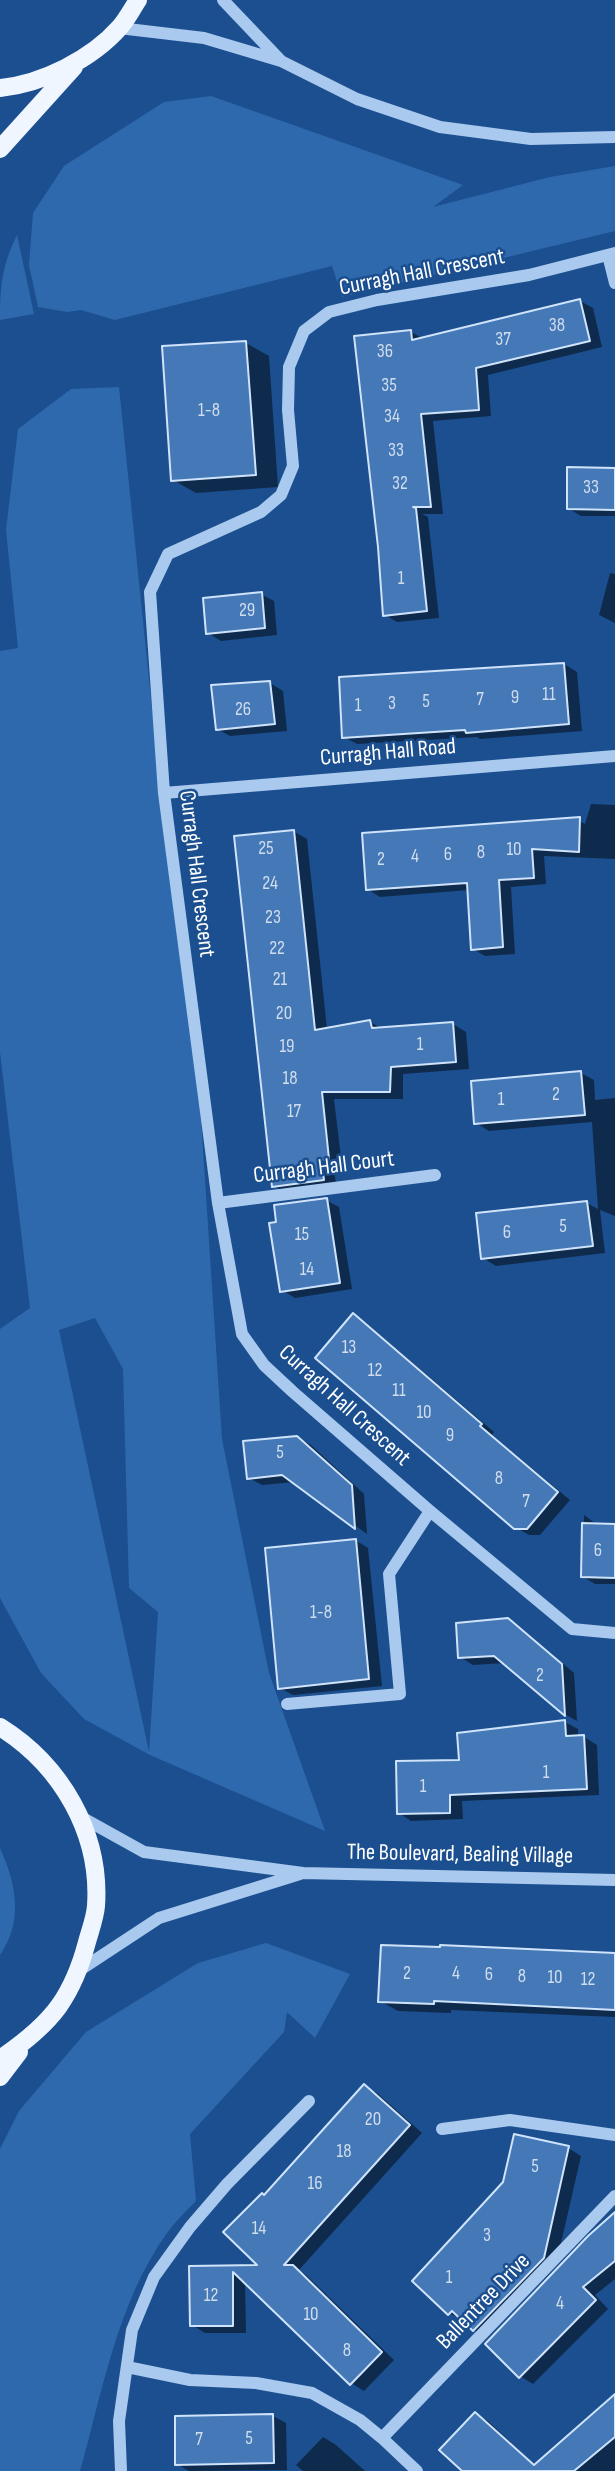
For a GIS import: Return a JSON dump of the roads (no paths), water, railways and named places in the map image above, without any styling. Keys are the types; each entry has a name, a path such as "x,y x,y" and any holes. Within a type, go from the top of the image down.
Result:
{"main road":[{"path":"0,149 82,59 119,28 138,0"},
{"path":"0,88 45,78 82,59"},
{"path":"0,1727 18,1739 56,1776 81,1817 95,1867 96,1908 80,1970 60,2006 0,2077"},
{"path":"0,2059 32,2036"}],"street":[{"path":"223,0 281,61"},
{"path":"119,28 204,38 281,61 357,99 440,127 531,139 615,137"},
{"path":"612,254 615,283"},
{"name":"Curragh Hall Crescent","path":"612,254 529,275 377,300 329,312 304,331 289,367 288,410 293,466 281,495 261,512 168,554 150,592 164,793 218,1203 242,1334 264,1365 274,1374 572,1629 615,1633"},
{"name":"Curragh Hall Road","path":"164,793 615,756"},
{"name":"Curragh Hall Court","path":"218,1203 435,1175"},
{"path":"287,1704 400,1694 389,1574 430,1510"},
{"name":"The Boulevard, Bealing Village","path":"81,1817 144,1852 303,1873 612,1880"},
{"path":"612,1880 615,1866"},
{"name":"The Boulevard, Bealing Village","path":"80,1970 159,1918 303,1873"},
{"path":"121,2471 119,2421 132,2330 154,2277 190,2227 227,2184 309,2101"},
{"path":"442,2129 510,2120 615,2134"},
{"name":"Ballentree Drive","path":"382,2438 615,2196"},
{"path":"127,2367 190,2380 256,2383 312,2393 360,2420 417,2471"}]}
